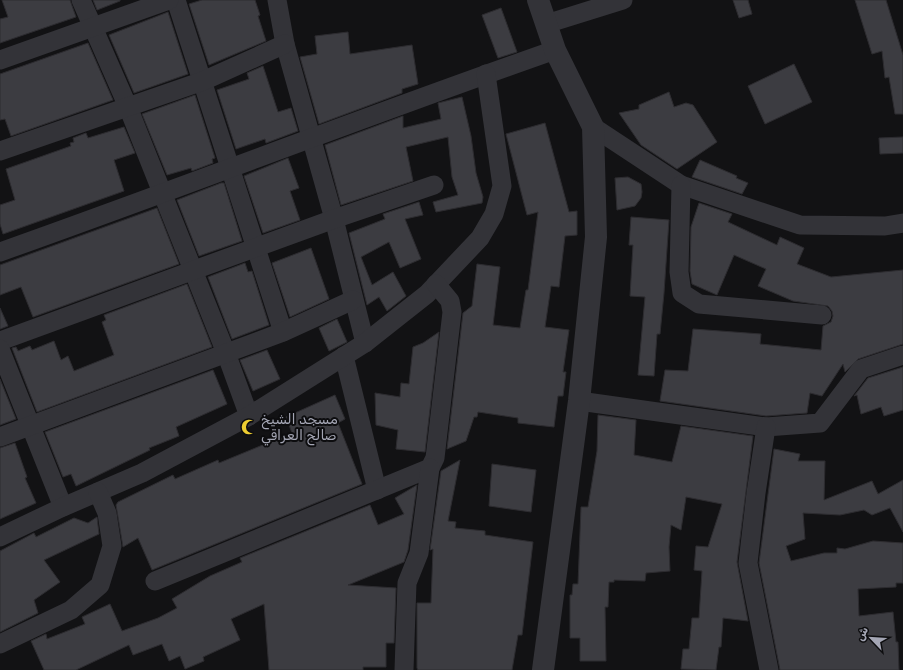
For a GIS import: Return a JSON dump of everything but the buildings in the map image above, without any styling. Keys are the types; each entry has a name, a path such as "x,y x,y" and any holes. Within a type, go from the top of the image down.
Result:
{"street":[{"path":"81,0 128,108 194,271 249,416"},
{"path":"0,60 170,0"},
{"path":"176,0 283,332"},
{"path":"276,0 285,44 334,219 353,300 365,343"},
{"path":"538,0 555,50 593,127 596,237 579,401 543,670"},
{"path":"546,24 623,0"},
{"path":"0,151 128,108 202,81 285,44"},
{"path":"0,252 162,195 230,167 311,137 555,50"},
{"path":"0,537 63,507 142,473 249,416 365,343 427,294 480,238 494,214 502,186 486,74"},
{"path":"593,127 681,185 800,225 885,226 903,223"},
{"path":"0,341 334,219 434,185"},
{"path":"681,185 679,272 682,292 699,304 822,315"},
{"path":"404,670 407,583 419,553 430,468 435,458 452,312 450,301 436,284"},
{"path":"0,437 283,332 353,300"},
{"path":"0,349 63,507"},
{"path":"579,401 766,427 820,423 861,369 903,355"},
{"path":"344,356 377,490"},
{"path":"766,427 756,493 748,563 769,670"},
{"path":"156,581 430,468"},
{"path":"0,644 71,610 100,585 112,546 107,513 98,492"}],"place":[{"name":"مسجد الشيخ صالح العراقي","path":"249,427"}]}
